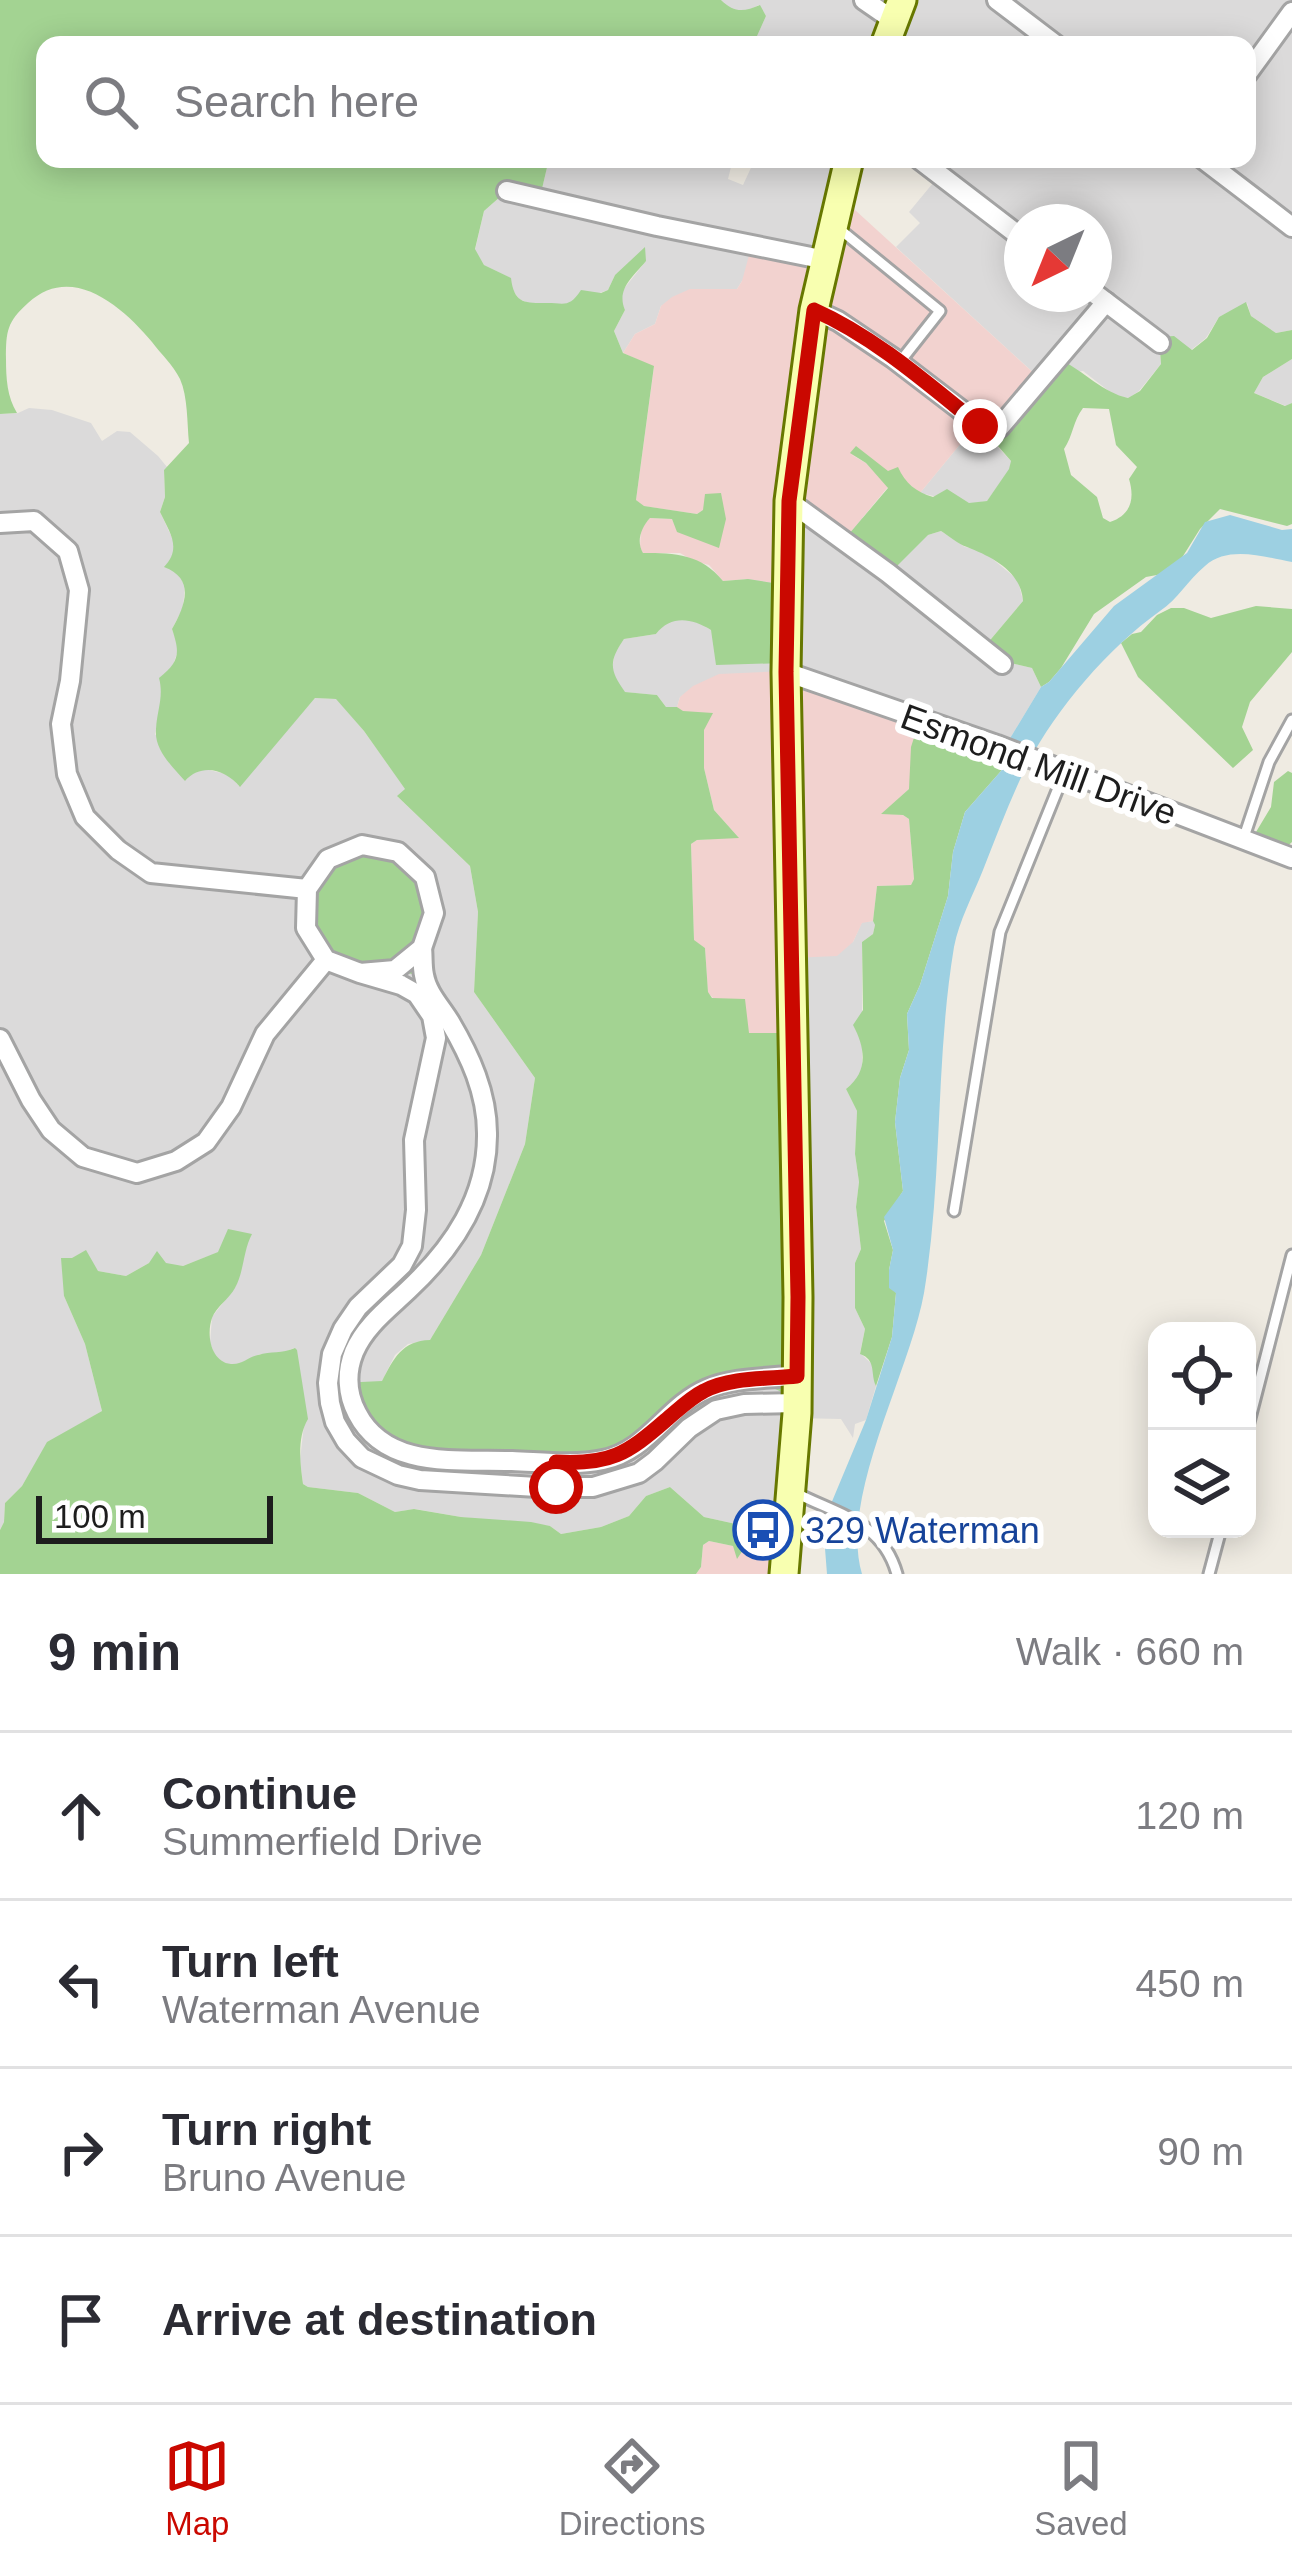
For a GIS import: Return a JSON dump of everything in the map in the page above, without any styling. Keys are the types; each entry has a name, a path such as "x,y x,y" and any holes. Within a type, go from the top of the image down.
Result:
{"main road":[{"path":"784,1574 797,1389 798,1297 786,672 789,501 814,310 847,168"}],"street":[{"path":"863,0 893,22"},
{"path":"998,0 1044,36"},
{"path":"1256,62 1292,12"},
{"path":"931,168 1004,224"},
{"path":"1215,168 1292,226"},
{"path":"508,191 826,260"},
{"path":"1112,307 1160,343"},
{"path":"814,310 899,363 991,433 1089,312"},
{"path":"789,501 1002,664"},
{"path":"0,523 34,521 68,551 74,571 79,590 76,631 61,724 67,774 85,817 118,850 151,873 307,889"},
{"name":"Esmond Mill Drive","path":"786,672 1292,858"},
{"path":"362,845 398,852 425,877 434,913 422,948 424,976 471,1060 487,1132 482,1177 468,1216 440,1257 372,1324 353,1353 349,1391 363,1424 389,1447 417,1457 592,1461 623,1454 708,1388 734,1382 797,1389 716,1410 639,1473 593,1487 451,1483 398,1475 362,1458 346,1441 329,1403 332,1354 358,1307 402,1265 412,1246 414,1141 436,1038 432,1016 416,994 326,960 306,928 307,889 328,859 362,845"},
{"path":"360,973 395,970 422,948"},
{"path":"0,1039 51,1130 83,1157 137,1173 176,1162 206,1142 231,1107 265,1034 326,960"},
{"path":"390,1278 407,1291"},
{"path":"556,1462 556,1487"}],"lane":[{"path":"835,225 940,311 899,363"},
{"path":"1244,840 1270,762 1292,720"},
{"path":"954,1211 1000,932 1065,771"},
{"path":"1256,1395 1292,1255"},
{"path":"790,1490 863,1525 889,1550 897,1574"},
{"path":"1209,1574 1219,1538"}],"shaded area":[{"path":"721,0 1292,0 1292,330 1276,333 1251,316 1247,303 1219,317 1206,338 1191,350 1159,337 1161,364 1129,398 1114,395 1083,371 1038,377 896,247 920,223 909,212 943,171 940,168 1256,168 1256,36 757,36 766,16 759,5 744,12 728,8"},
{"path":"547,168 731,168 728,179 743,185 751,168 848,168 827,256 742,281 737,289 691,289 661,306 655,324 635,334 623,353 614,331 625,310 622,291 646,261 615,275 608,290 563,306 533,305 519,299 510,278 484,265 475,250 484,211 509,189 541,193"},
{"path":"843,199 1038,377 995,428 976,425 920,493 903,479 850,454 866,463 888,487 849,534 798,499 779,584 723,581 709,565 680,553 643,553 641,528 650,518 672,519 678,532 703,510 697,514 643,506 636,500 654,367 623,353 635,334 655,324 661,306 672,297 690,289 737,289 751,248 824,261"},
{"path":"1292,359 1292,403 1286,406 1254,393 1263,377"},
{"path":"29,408 91,423 102,441 117,431 130,432 167,467 160,512 175,544 176,571 185,585 183,608 172,629 179,648 155,734 186,780 205,769 230,775 239,786 315,698 337,699 406,790 398,797 470,866 478,912 474,992 535,1078 525,1144 481,1255 430,1340 408,1344 395,1355 382,1381 341,1409 365,1443 649,1448 685,1408 790,960 853,942 862,922 873,921 873,934 862,942 862,1068 859,1078 846,1089 857,1111 856,1207 861,1249 855,1263 855,1308 865,1329 860,1353 873,1365 876,1386 866,1420 855,1424 853,1438 841,1419 795,1418 785,1524 745,1526 704,1517 670,1487 646,1496 629,1516 561,1534 550,1526 415,1509 395,1512 358,1493 308,1487 303,1484 300,1460 304,1424 294,1348 227,1364 216,1358 210,1343 212,1317 236,1286 251,1235 183,1266 149,1263 126,1276 98,1271 64,1296 85,1344 102,1411 47,1443 22,1486 5,1503 0,1530 0,414"},
{"path":"976,425 1011,461 987,501 969,504 920,493"},
{"path":"791,499 928,535 941,531 965,547 980,550 1018,580 1023,601 986,645 1002,661 1032,668 1041,687 1006,745 784,671 680,697 677,707 666,707 657,695 624,692 612,674 614,654 624,639 656,634 673,620 694,620 714,637"},
{"path":"783,671 921,716 909,789 883,813 909,819 914,879 911,885 877,886 873,921 862,923 853,942 837,956 792,958 790,1033 748,1033 708,993 705,948 694,941 691,844 738,837 714,810 704,768 704,730 677,707 680,697 693,686 719,674"},
{"path":"709,1541 735,1550 783,1550 782,1574 696,1574 703,1545"}],"green space":[{"path":"0,0 721,0 739,10 760,5 766,16 757,36 36,36 36,168 547,168 541,193 509,189 484,211 475,249 484,265 511,278 518,297 527,302 563,304 581,290 608,290 615,275 645,247 646,261 624,289 625,310 614,331 623,353 654,366 636,500 644,506 697,514 703,510 705,494 721,493 726,519 719,548 677,532 672,519 650,518 640,535 641,548 643,553 697,560 723,581 779,584 784,663 716,665 711,630 682,620 656,634 624,639 613,666 625,692 657,695 666,707 713,713 704,730 704,768 714,810 739,838 691,844 694,940 705,948 712,998 745,999 749,1033 790,1033 791,1396 752,1379 685,1408 637,1458 606,1468 539,1472 396,1460 365,1443 339,1403 340,1383 382,1381 406,1347 430,1340 481,1255 525,1144 535,1078 474,992 478,912 470,866 397,796 405,789 336,699 315,698 240,787 214,770 185,781 161,751 156,737 159,678 176,656 172,629 185,594 181,579 164,567 173,547 160,512 164,470 189,443 180,379 127,315 79,288 45,291 28,303 12,322 6,341 9,394 17,413 0,414"},
{"path":"1246,302 1251,316 1276,333 1292,330 1292,359 1263,377 1254,393 1285,406 1292,403 1292,524 1220,509 1200,529 1173,572 1146,577 1094,614 1061,668 1041,687 1032,668 1002,661 986,645 1023,601 1017,581 1004,566 941,531 928,535 893,570 849,534 888,488 850,453 856,446 888,471 898,467 916,490 927,495 933,497 947,489 969,503 987,501 1011,461 991,438 1060,359 1128,398 1140,391 1161,364 1159,337 1174,336 1192,350 1207,338 1219,317","holes":["1083,408 1109,409 1116,445 1137,467 1129,479 1130,505 1110,522 1103,518 1097,497 1071,475 1064,449"]},
{"path":"1256,606 1292,609 1292,652 1250,702 1242,727 1253,750 1233,768 1138,677 1121,643 1171,608 1211,618"},
{"path":"921,716 987,736 990,731 1014,750 965,812 953,852 948,896 907,1014 909,1050 895,1122 903,1191 884,1221 893,1250 889,1270 896,1293 892,1337 876,1386 871,1364 860,1354 865,1329 855,1308 855,1263 861,1249 856,1207 857,1111 846,1089 863,1060 853,1025 863,1010 862,942 873,934 877,886 911,885 914,879 909,819 881,814 909,789 911,747"},
{"path":"1292,773 1292,842 1277,856 1253,837 1271,807 1274,782"},
{"path":"349,847 414,862 439,908 423,975 353,968 317,956 308,886"},
{"path":"228,1229 252,1234 235,1288 212,1318 212,1347 231,1364 297,1350 308,1419 301,1442 301,1468 303,1484 308,1487 358,1493 395,1512 414,1509 531,1522 561,1534 629,1516 646,1496 670,1487 704,1517 745,1526 785,1524 783,1550 743,1550 737,1559 733,1546 709,1541 703,1545 696,1574 0,1574 5,1503 22,1486 47,1442 102,1411 85,1344 64,1296 61,1258 86,1250 98,1271 126,1276 149,1263 157,1251 166,1263 183,1266 218,1252"}],"water":[{"path":"1230,515 1292,529 1292,562 1247,554 1214,560 1102,662 1066,704 1025,769 963,918 948,990 924,1293 860,1509 857,1543 862,1574 827,1574 823,1523 866,1420 892,1337 896,1293 889,1288 893,1250 884,1217 903,1191 895,1122 909,1050 907,1014 948,896 953,852 965,812 1014,751 1006,745 1041,687 1114,606 1187,553 1205,522"}],"place":[{"name":"329 Waterman","path":"763,1530"}],"route":[{"path":"556,1487 556,1462 604,1460 623,1454 708,1388 797,1376 786,672 789,501 814,310 893,358 980,426"}]}
